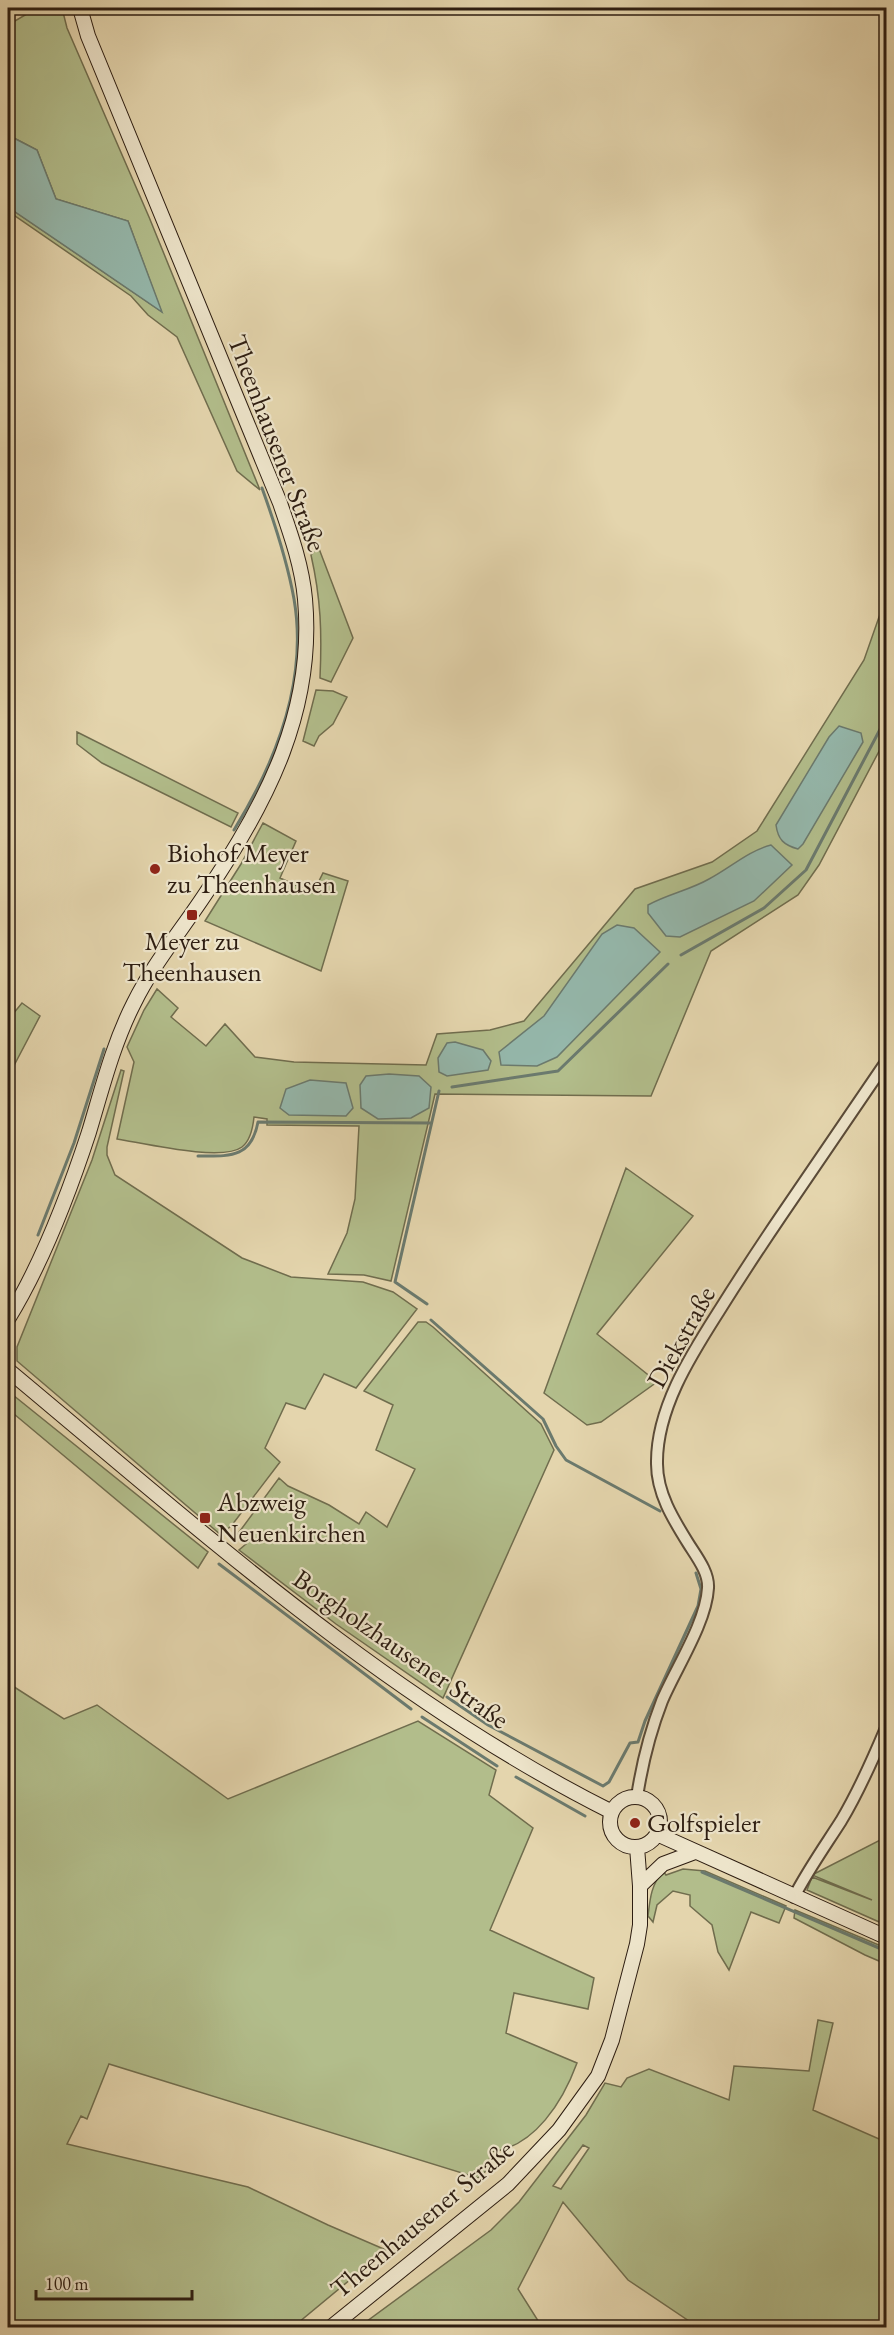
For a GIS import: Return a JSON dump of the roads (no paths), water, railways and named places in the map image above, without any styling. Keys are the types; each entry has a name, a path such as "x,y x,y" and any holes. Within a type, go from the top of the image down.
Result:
{"main road":[{"name":"Theenhausener Straße","path":"8,1319 44,1249 84,1147 118,1039 134,1003 240,843 278,769 303,683 307,647 305,598 296,549 280,503 88,36 80,8"},
{"name":"Borgholzhausener Straße","path":"8,1370 219,1547 346,1645 434,1707 515,1758 612,1812"},
{"path":"637,1797 652,1804 657,1810 659,1826 652,1840 637,1847 624,1845 614,1836 610,1824 612,1812 622,1800 637,1797"},
{"path":"657,1834 794,1897 886,1936"},
{"name":"Theenhausener Straße","path":"330,2328 508,2184 577,2108 598,2076 612,2040 637,1944 640,1925 640,1886 637,1847"},
{"path":"640,1886 663,1864 695,1852"}],"street":[{"name":"Diekstraße","path":"637,1797 650,1734 662,1701 705,1609 708,1588 708,1580 702,1566 677,1526 662,1495 658,1476 659,1441 675,1385 747,1266 886,1062"},
{"path":"794,1897 807,1871 842,1820 867,1774 886,1728"}],"water":[{"path":"8,135 37,150 56,199 128,221 162,312 8,207"},
{"path":"839,726 861,733 863,742 803,844 798,849 785,844 778,835 776,825 829,737"},
{"path":"771,845 792,865 754,901 680,937 666,936 648,913 648,905 702,883 747,855"},
{"path":"617,925 634,928 660,952 557,1057 537,1066 501,1065 499,1052 544,1016 602,934"},
{"path":"455,1042 483,1050 491,1061 488,1070 447,1076 439,1072 438,1058 447,1043"},
{"path":"389,1074 419,1076 431,1087 429,1108 411,1118 378,1119 361,1108 360,1085 366,1076"},
{"path":"310,1080 346,1083 353,1108 346,1116 289,1115 280,1108 286,1089"}],"waterway":[{"path":"234,830 263,777 275,748 292,690 296,660 297,629 294,599 280,542 262,488"},
{"path":"681,955 764,908 806,870 886,718"},
{"path":"452,1087 558,1071 668,964"},
{"path":"38,1235 74,1143 104,1049"},
{"path":"427,1304 395,1282 439,1091"},
{"path":"198,1156 237,1153 250,1143 258,1122 431,1123"},
{"path":"431,1320 543,1419 556,1446 566,1460 660,1511"},
{"path":"219,1564 411,1709"},
{"path":"447,1697 488,1725 603,1786 609,1782 630,1743 638,1742 645,1721 698,1606 701,1589 696,1573"},
{"path":"422,1717 497,1766"},
{"path":"516,1777 585,1816"},
{"path":"702,1872 886,1951"}],"place":[{"name":"Biohof Meyer zu Theenhausen","path":"155,869"},
{"name":"Meyer zu Theenhausen","path":"192,915"},
{"name":"Abzweig Neuenkirchen","path":"205,1518"},
{"name":"Golfspieler","path":"635,1823"}]}
